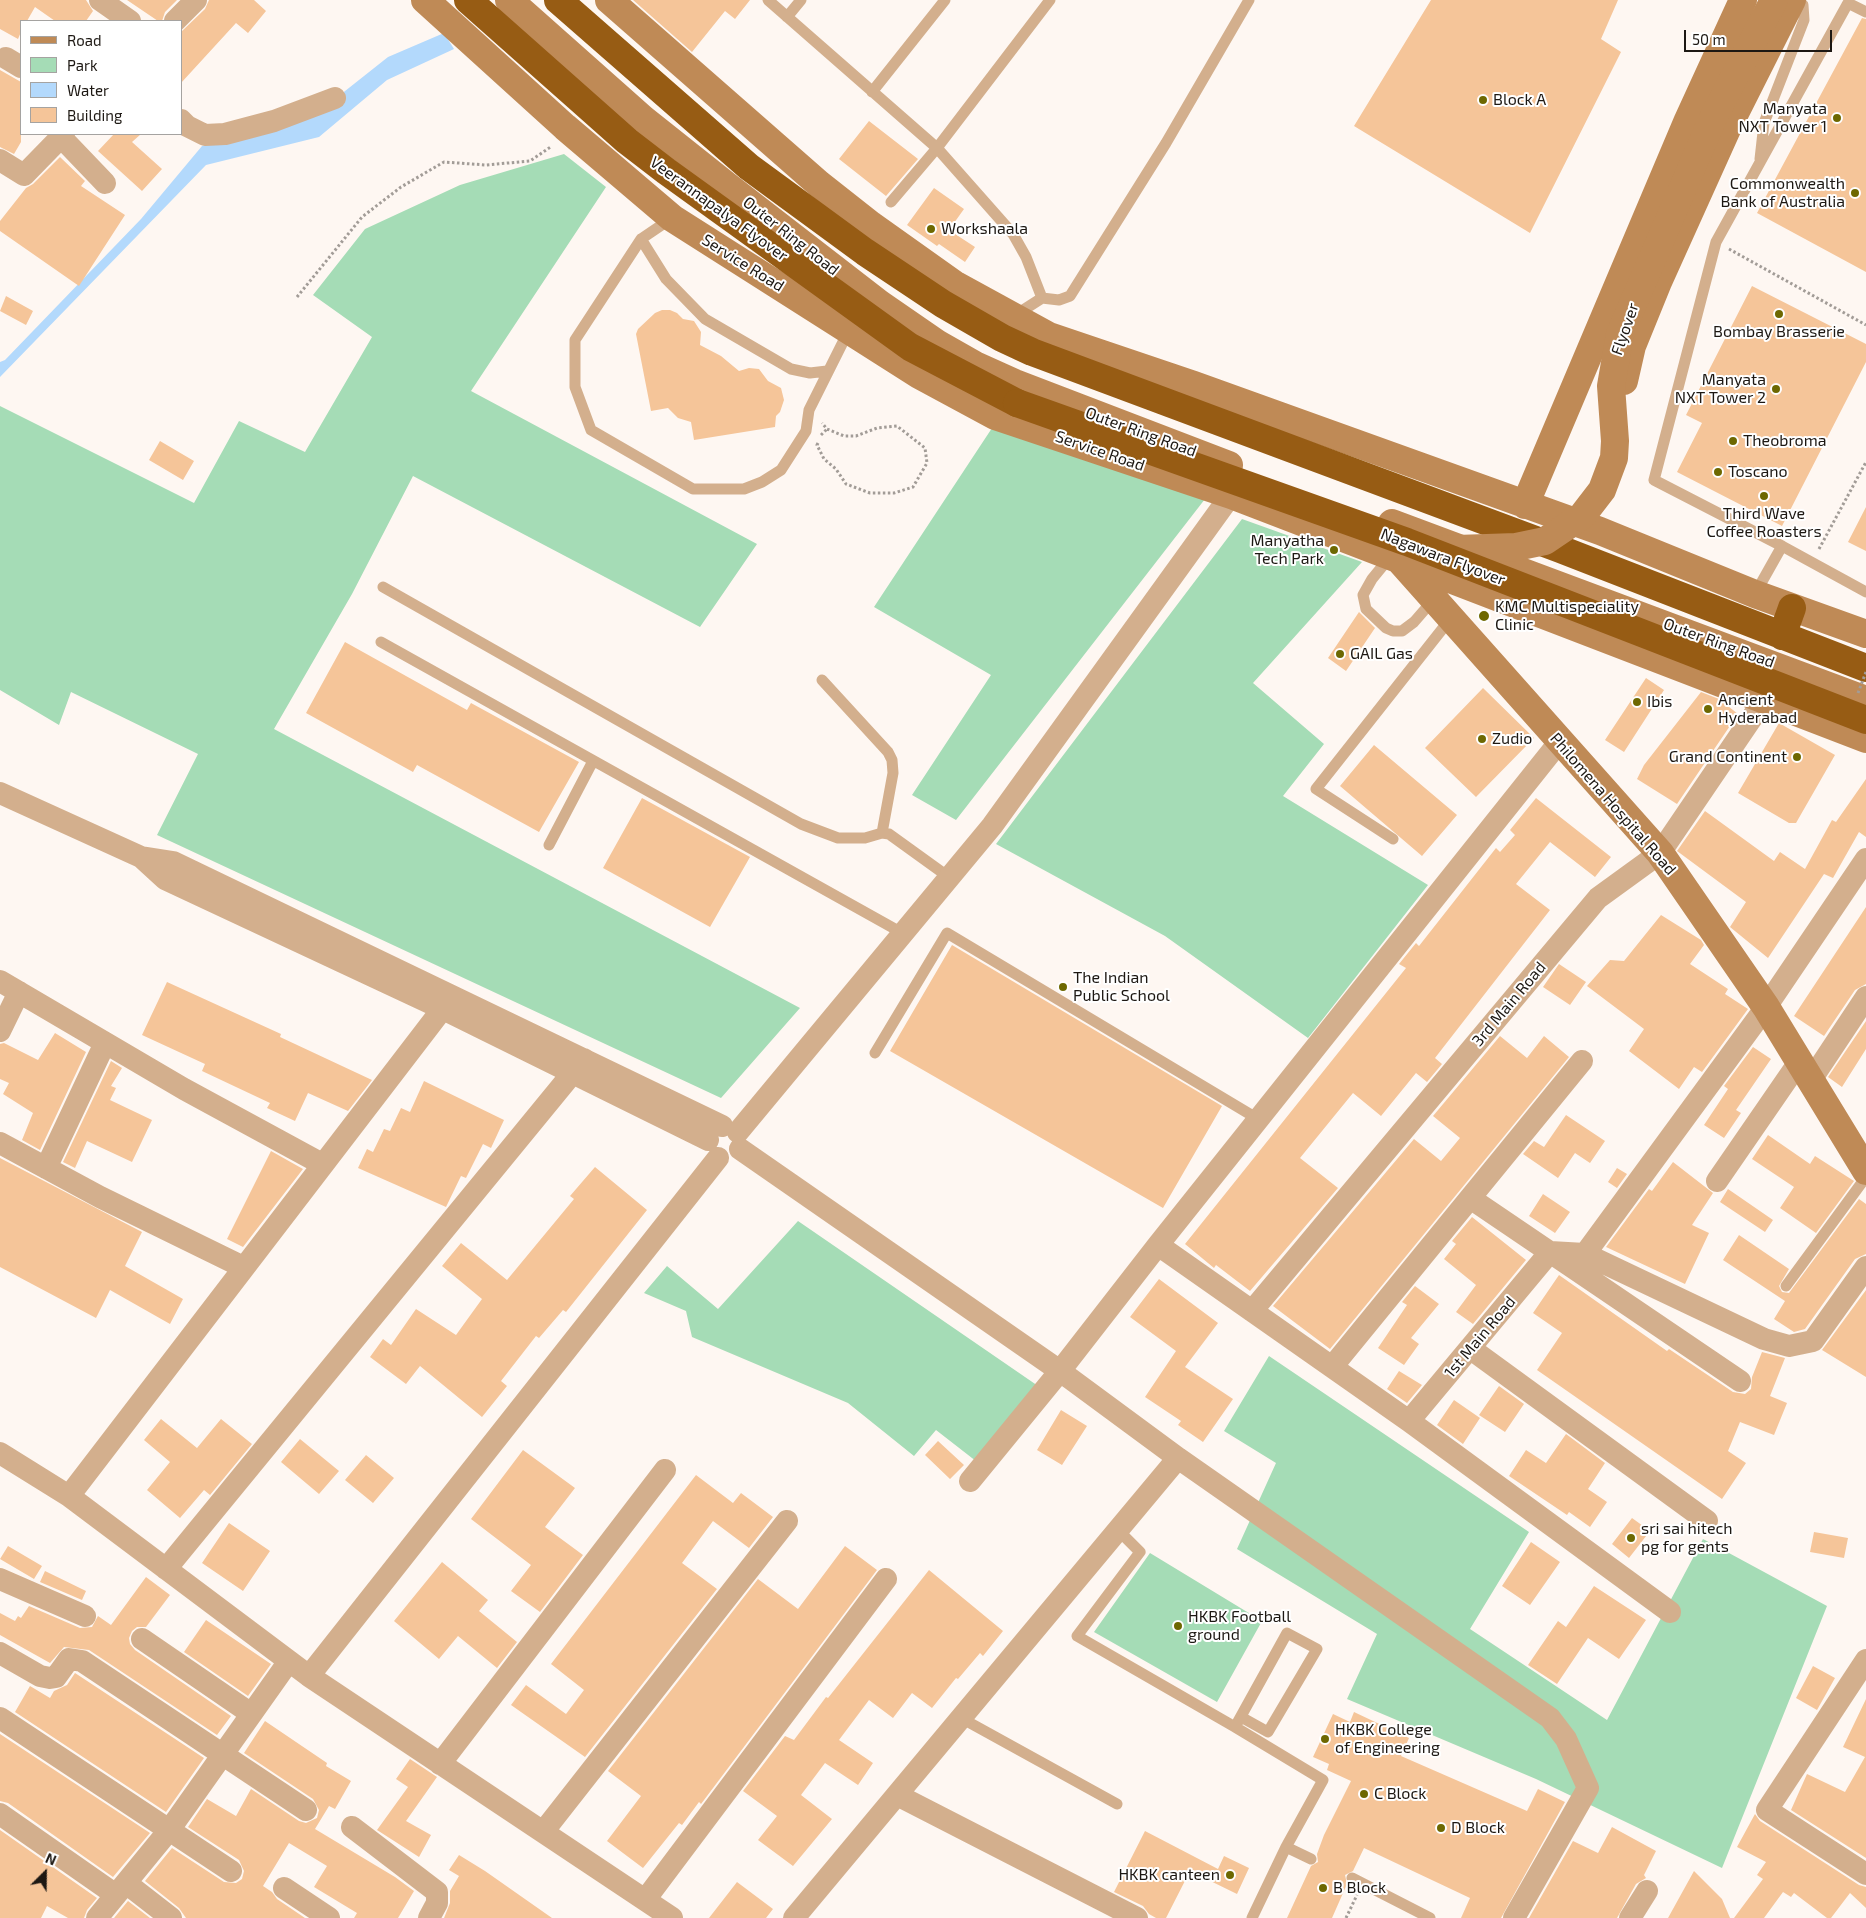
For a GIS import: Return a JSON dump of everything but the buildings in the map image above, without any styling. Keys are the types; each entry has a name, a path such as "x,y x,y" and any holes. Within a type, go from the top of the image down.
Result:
{"highway":[{"name":"Veerannapalya Flyover","path":"468,0 627,141 666,171 910,347 1017,403"},
{"name":"Outer Ring Road","path":"558,0 749,167 834,231 965,317 1005,326 1032,352 1551,545 1866,668"},
{"name":"Nagawara Flyover","path":"1017,403 1427,550 1866,720"},
{"path":"1782,636 1792,608"}],"street":[{"path":"100,0 129,20"},
{"path":"176,20 196,0"},
{"name":"Service Road","path":"425,0 565,127 672,218 919,375 996,416 1231,495 1866,739"},
{"name":"Outer Ring Road","path":"509,0 643,119 726,186 894,314 938,344 975,365 1007,380 1090,413 1434,537 1866,700"},
{"path":"609,0 819,184 871,225 954,284 1005,326 1048,336 1194,385 1525,505 1600,530 1755,594 1866,634"},
{"path":"1525,505 1680,138 1743,0"},
{"name":"Flyover","path":"1427,550 1516,547 1544,541 1582,516 1602,490 1614,458 1615,441 1611,386 1612,368 1620,334 1713,118 1774,0"},
{"path":"1600,530 1618,408 1632,346 1658,282 1727,129 1792,0"},
{"path":"182,121 187,126 205,135 225,134 274,121 335,98"},
{"path":"0,160 24,175 62,135 105,183"},
{"path":"309,1676 725,1141 904,934 992,826 1231,495"},
{"name":"Philomena Hospital Road","path":"1394,557 1443,609 1660,852 1766,1007 1866,1171"},
{"name":"3rd Main Road","path":"1252,1311 1598,898 1660,852 1764,700"},
{"path":"970,1481 1060,1371 1258,1119 1560,741"},
{"path":"0,793 140,858 165,879 447,1003 578,1066 725,1141 1060,1371 1178,1458 1550,1718 1566,1738 1588,1788 1514,1918"},
{"path":"1585,1254 1766,1007 1866,858"},
{"path":"0,1031 9,986 184,1089 322,1164"},
{"path":"1717,1181 1866,997"},
{"path":"69,1496 447,1003"},
{"path":"46,1168 105,1043"},
{"path":"1332,1367 1582,1061"},
{"path":"166,1569 578,1066"},
{"path":"0,1143 100,1197 243,1267"},
{"path":"1470,1198 1740,1381"},
{"path":"1158,1245 1408,1420 1670,1612"},
{"path":"1550,1252 1585,1254 1764,1339 1789,1346 1813,1341 1866,1267"},
{"name":"1st Main Road","path":"1408,1420 1471,1349 1550,1252"},
{"path":"1471,1349 1707,1521"},
{"path":"0,1453 69,1496 309,1676 672,1918"},
{"path":"794,1918 1178,1458"},
{"path":"440,1764 665,1470"},
{"path":"543,1832 787,1521"},
{"path":"0,1579 85,1616"},
{"path":"644,1900 886,1579"},
{"path":"142,1640 250,1713"},
{"path":"0,1653 40,1676 50,1678 56,1676 68,1659 82,1661 306,1810"},
{"path":"1866,1660 1767,1810 1866,1874"},
{"path":"97,1918 170,1828 250,1713 289,1661"},
{"path":"0,1718 170,1828 231,1871"},
{"path":"896,1795 1109,1912 1137,1918"},
{"path":"0,1814 171,1918"},
{"path":"352,1827 437,1892 437,1903 429,1918"},
{"path":"284,1888 329,1918"},
{"path":"1630,1918 1648,1891"}],"lane":[{"path":"768,0 937,148 1013,234 1026,258 1042,298"},
{"path":"787,17 801,0"},
{"path":"872,92 945,0"},
{"path":"891,202 937,148 1050,0"},
{"path":"1005,326 1042,298 1059,300 1070,296 1166,143 1249,0"},
{"path":"1759,165 1764,123 1804,20 1803,6 1798,0"},
{"path":"1866,12 1848,2 1716,242 1654,480 1866,592"},
{"path":"672,218 641,238 576,340 575,386 591,430 694,489 744,489 762,482 781,470 806,432 809,410 849,330"},
{"path":"641,238 666,279 705,320 791,369 810,373 827,372"},
{"path":"1755,594 1782,546"},
{"path":"1394,557 1372,579 1363,595 1366,609 1386,628 1393,631 1402,631 1414,622 1443,609"},
{"path":"383,587 801,824 838,838 865,838 882,833 896,837 950,878"},
{"path":"1393,839 1316,789 1443,609"},
{"path":"381,642 904,934"},
{"path":"822,680 888,752 892,760 893,774 882,833"},
{"path":"549,845 594,761"},
{"path":"875,1053 947,933 1258,1119"},
{"path":"1786,1286 1866,1177"},
{"path":"1118,1530 1140,1552 1077,1636 1238,1722 1323,1780 1286,1847 1252,1918"},
{"path":"1287,1633 1317,1649 1268,1732 1238,1722 1287,1633"},
{"path":"961,1718 1117,1804"},
{"path":"1286,1847 1311,1859"},
{"path":"1352,1878 1430,1918"}],"path":[{"path":"297,297 362,217 401,187 444,162 486,165 530,161 552,146 565,127"},
{"path":"1716,242 1866,325"},
{"path":"809,410 827,429 844,436 856,436 878,428 897,426 925,448 927,463 913,487 894,493 870,493 846,484 836,469 824,459 817,446 822,434 827,429"},
{"path":"1812,563 1866,462"}],"green space":[{"path":"564,154 606,187 471,391 757,544 700,627 413,476 352,594 274,729 800,1008 721,1098 157,835 198,754 71,692 59,725 0,690 0,406 194,503 239,421 305,452 372,337 313,295 365,229 460,185"},
{"path":"994,425 1205,499 956,820 912,795 991,675 874,607"},
{"path":"1242,519 1362,562 1253,683 1324,744 1283,796 1428,885 1308,1038 1165,936 996,844"},
{"path":"798,1221 1041,1388 981,1465 936,1430 914,1456 848,1403 692,1337 686,1311 644,1293 667,1266 718,1309"},
{"path":"1269,1356 1529,1532 1470,1629 1607,1720 1703,1539 1827,1606 1722,1868 1536,1779 1347,1699 1377,1634 1237,1549 1276,1463 1224,1431"},
{"name":"HKBK Football ground","path":"1150,1553 1262,1621 1217,1702 1094,1632"}],"water":[{"path":"444,33 454,49 387,80 319,137 206,165 0,377 0,362 5,360 141,219 202,146 311,118 388,57"}],"place":[{"name":"Block A","path":"1483,100"},
{"name":"Manyata NXT Tower 1","path":"1837,118"},
{"name":"Commonwealth Bank of Australia","path":"1855,193"},
{"name":"Workshaala","path":"931,229"},
{"name":"Bombay Brasserie","path":"1779,314"},
{"name":"Manyata NXT Tower 2","path":"1776,389"},
{"name":"Theobroma","path":"1733,441"},
{"name":"Toscano","path":"1718,472"},
{"name":"Third Wave Coffee Roasters","path":"1764,496"},
{"name":"Manyatha Tech Park","path":"1334,550"},
{"name":"KMC Multispeciality Clinic","path":"1484,616"},
{"name":"GAIL Gas","path":"1340,654"},
{"name":"Ibis","path":"1637,702"},
{"name":"Ancient Hyderabad","path":"1708,709"},
{"name":"Zudio","path":"1482,739"},
{"name":"Grand Continent","path":"1797,757"},
{"name":"The Indian Public School","path":"1063,987"},
{"name":"sri sai hitech pg for gents","path":"1631,1538"},
{"name":"HKBK Football ground","path":"1178,1626"},
{"name":"HKBK College of Engineering","path":"1325,1739"},
{"name":"C Block","path":"1364,1794"},
{"name":"D Block","path":"1441,1828"},
{"name":"HKBK canteen","path":"1230,1875"},
{"name":"B Block","path":"1323,1888"}]}
